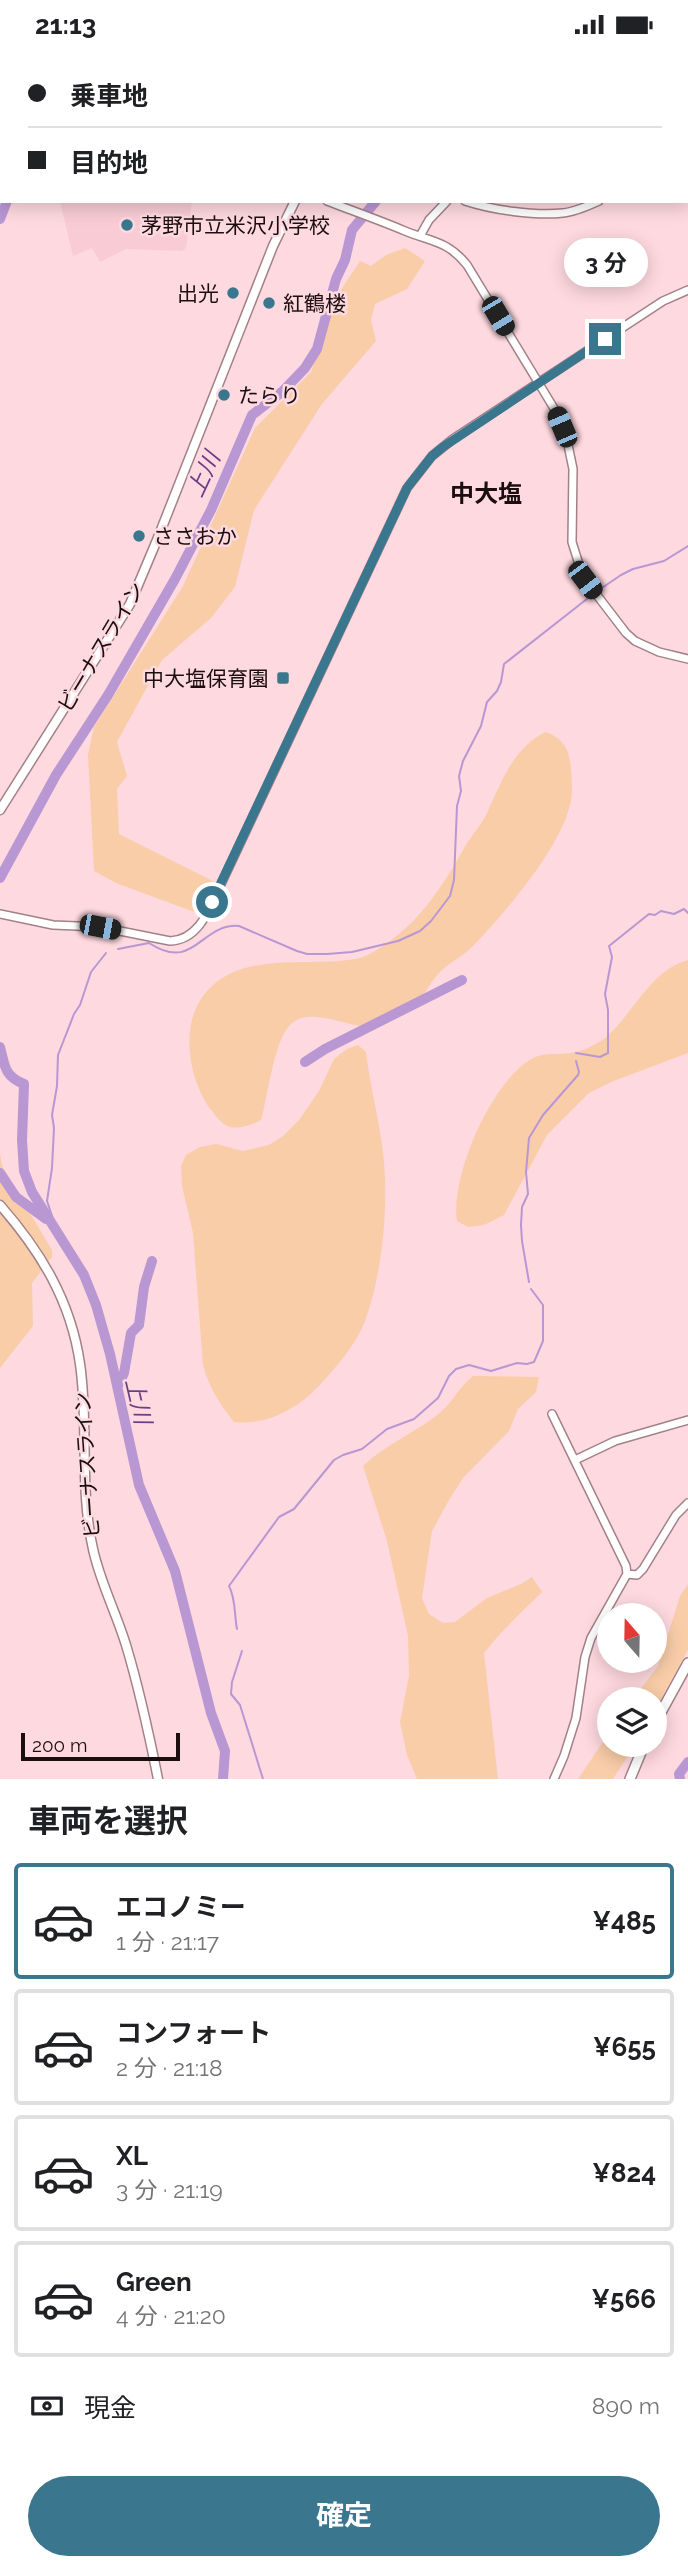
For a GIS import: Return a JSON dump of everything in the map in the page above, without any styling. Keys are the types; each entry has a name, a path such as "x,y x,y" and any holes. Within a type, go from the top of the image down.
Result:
{"highway":[{"path":"667,1701 688,1663"},
{"path":"630,1779 639,1757"}],"main road":[{"name":"ビーナスライン","path":"0,810 130,604 158,540 273,246 294,203"},
{"name":"ビーナスライン","path":"0,1205 41,1257 74,1331 81,1366 85,1475 91,1540 100,1575 126,1647 158,1779"}],"street":[{"path":"332,203 436,240 459,255 555,410 567,440 573,469 572,542 585,580 635,641 659,652 688,659"},
{"path":"420,236 429,220 445,203"},
{"path":"476,203 516,211 564,213 593,203"},
{"path":"3,915 53,925 100,927 170,941 178,941 192,934 204,919 221,884 407,488 432,456 443,447 663,301 688,291"},
{"path":"552,1414 628,1574 591,1638 585,1657 576,1719 554,1779"},
{"path":"575,1460 615,1441 688,1420"},
{"path":"628,1574 637,1575 643,1569 676,1515 688,1503"}],"shaded area":[{"name":"茅野市立米沢小学校","path":"60,203 192,203 186,248 182,251 126,249 100,262 92,248 73,256"},
{"path":"405,248 425,261 407,289 375,304 371,320 376,341 322,404 254,510 235,587 211,618 162,660 117,742 127,776 117,789 119,834 217,883 197,913 116,883 94,871 88,755 94,727 183,586 255,428 311,372 335,299 360,261 371,266 386,255"},
{"path":"545,732 560,741 568,754 572,788 570,807 550,850 501,915 472,947 438,974 416,1004 396,1018 374,1026 354,1025 320,1017 300,1019 291,1024 280,1042 261,1120 238,1127 230,1127 222,1122 204,1099 190,1056 191,1026 201,999 216,983 233,972 275,963 360,958 390,941 411,923 450,873 483,820 515,758 533,739"},
{"path":"688,960 688,1053 589,1093 547,1135 504,1215 484,1225 468,1227 457,1221 460,1180 467,1155 489,1107 518,1069 538,1056 579,1051 604,1039 652,983 675,965"},
{"path":"358,1045 366,1052 385,1172 383,1238 376,1281 365,1321 339,1363 301,1402 269,1418 246,1423 234,1422 208,1381 203,1365 193,1233 182,1186 181,1166 186,1155 200,1147 216,1144 243,1151 269,1145 283,1136 299,1120 319,1091 334,1059"},
{"path":"0,1153 2,1166 52,1250 52,1257 32,1283 33,1326 0,1368"},
{"path":"473,1376 539,1377 536,1392 518,1409 509,1431 463,1478 432,1531 422,1598 429,1614 443,1623 455,1622 487,1598 532,1577 542,1592 484,1653 498,1779 417,1779 407,1755 400,1722 409,1676 408,1636 387,1541 363,1466 436,1416"},
{"path":"688,1584 688,1650 667,1688 642,1687 653,1673 667,1673 667,1637 680,1596"},
{"path":"597,1751 597,1757 627,1757 613,1779 578,1779"}],"waterway":[{"path":"0,219 6,203"},
{"name":"上川","path":"0,878 56,775 108,695 175,579 211,510 252,415 283,391 305,368 317,349 352,230 374,203"},
{"path":"596,592 621,575 664,561 688,546"},
{"path":"118,949 149,943 164,951 177,953 197,945 226,927 239,926 297,951 327,954 352,952 398,941 420,931 450,896 454,880 457,806 461,791 459,776 463,761 481,726 487,702 501,682 504,664 592,595"},
{"path":"576,1053 600,1057 608,1053 608,1010 605,994 612,957 609,946 649,914 655,915 661,911 674,914 684,909 688,913"},
{"path":"51,1222 52,1216 47,1201 52,1168 52,1115 58,1055 91,972 106,953"},
{"path":"305,1062 325,1049 462,980"},
{"name":"上川","path":"0,1047 9,1074 24,1084 24,1171 32,1192 84,1275 96,1305 110,1354 139,1485 175,1571 211,1713 225,1751 223,1779"},
{"path":"529,1282 521,1225 522,1207 528,1194 526,1172 529,1138 543,1115 578,1075 576,1061"},
{"path":"0,1173 16,1197 46,1219"},
{"path":"118,1386 124,1373 131,1333 139,1325 144,1287 152,1261"},
{"path":"237,1629 234,1601 229,1586 279,1517 294,1509 334,1460 362,1449 387,1429 414,1419 438,1398 449,1376 456,1369 469,1365 491,1371 517,1363 534,1362 543,1341 543,1305 531,1289"},
{"path":"242,1651 231,1694 240,1705 263,1779"},
{"path":"680,1779 679,1774 688,1762"}],"place":[{"name":"茅野市立米沢小学校","path":"127,225"},
{"name":"出光","path":"233,293"},
{"name":"紅鶴楼","path":"269,303"},
{"name":"たらり","path":"224,395"},
{"name":"ささおか","path":"139,536"},
{"name":"中大塩保育園","path":"283,678"}],"district":[{"name":"中大塩","path":"486,493"}],"route":[{"path":"212,902 407,488 432,456 443,447 605,339"}]}
